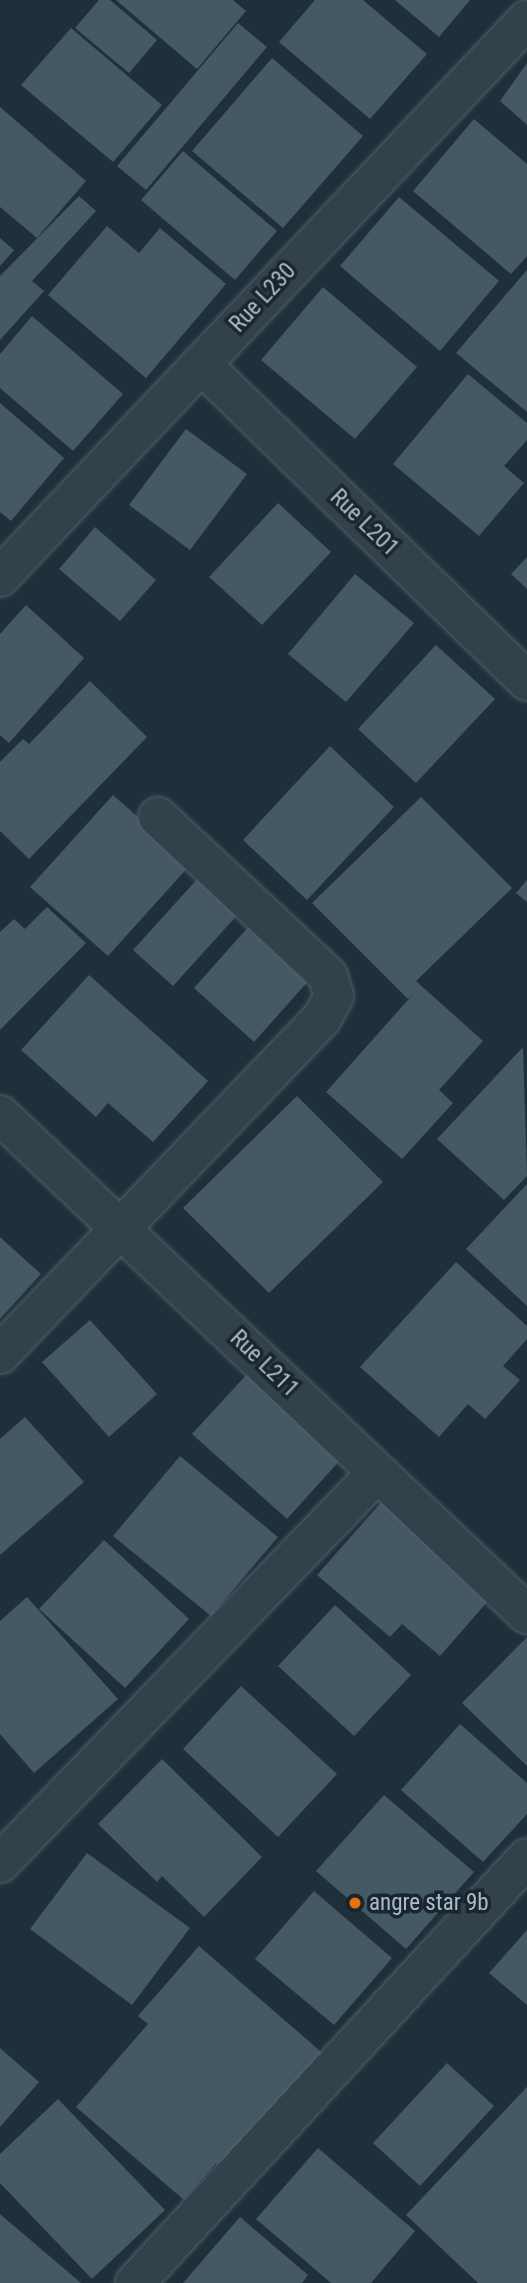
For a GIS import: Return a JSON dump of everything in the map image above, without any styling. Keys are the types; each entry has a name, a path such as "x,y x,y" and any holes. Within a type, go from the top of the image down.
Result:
{"street":[{"name":"Rue L230","path":"0,577 527,20"},
{"name":"Rue L201","path":"201,364 527,681"},
{"path":"0,1354 322,1018 334,996 328,976 158,817"},
{"name":"Rue L211","path":"0,1115 527,1614"},
{"path":"0,1863 377,1472"},
{"path":"135,2283 527,1858"}],"building":[{"path":"99,0 110,0 157,40 129,73 75,28"},
{"path":"116,0 233,0 246,11 197,69"},
{"path":"315,0 363,0 427,54 370,119 279,42"},
{"path":"395,0 470,0 439,37"},
{"path":"238,23 267,47 146,190 117,166"},
{"path":"71,28 162,105 113,162 21,85"},
{"path":"272,58 363,136 283,228 192,151"},
{"path":"527,63 527,125 500,101"},
{"path":"0,107 86,181 37,238 0,207"},
{"path":"474,119 527,164 527,256 511,274 413,191"},
{"path":"183,151 277,231 235,280 141,200"},
{"path":"79,196 96,211 32,281 44,291 0,340 0,276"},
{"path":"399,197 499,281 440,351 340,266"},
{"path":"107,226 139,253 160,228 226,284 146,378 48,295"},
{"path":"0,238 14,250 0,266"},
{"path":"527,270 527,412 456,353"},
{"path":"323,287 417,367 355,439 261,360"},
{"path":"32,316 123,394 73,451 0,388 0,354"},
{"path":"468,374 527,423 527,440 504,466 524,483 479,536 393,464"},
{"path":"0,403 64,458 11,521 0,512"},
{"path":"186,429 247,474 190,550 129,505"},
{"path":"278,503 331,552 262,625 209,577"},
{"path":"95,527 156,580 120,621 59,569"},
{"path":"527,557 527,589 511,574"},
{"path":"355,574 414,623 346,702 288,654"},
{"path":"26,605 84,658 9,743 0,735 0,634"},
{"path":"436,645 495,699 416,783 358,729"},
{"path":"90,681 147,737 29,859 0,831 0,762 23,739 29,744"},
{"path":"330,746 394,807 307,900 243,840"},
{"path":"113,795 191,864 108,956 30,887"},
{"path":"421,797 512,888 416,981 483,1041 439,1090 453,1103 402,1159 326,1092 415,992 408,999 312,903"},
{"path":"200,876 241,911 173,986 133,950"},
{"path":"527,880 527,902 516,893"},
{"path":"47,907 86,943 0,1030 0,932 14,919 25,929"},
{"path":"250,925 311,978 254,1042 194,988"},
{"path":"89,975 208,1081 153,1142 108,1103 96,1117 21,1050"},
{"path":"523,1047 527,1176 504,1200 437,1139"},
{"path":"297,1096 383,1182 269,1293 183,1208"},
{"path":"527,1184 527,1306 466,1249"},
{"path":"0,1237 41,1274 0,1319"},
{"path":"456,1262 527,1326 527,1339 503,1366 520,1380 485,1419 468,1404 439,1437 360,1367"},
{"path":"90,1320 157,1394 109,1437 42,1362"},
{"path":"248,1373 342,1458 287,1519 192,1434"},
{"path":"25,1417 84,1482 0,1555 0,1439"},
{"path":"180,1456 278,1537 211,1616 113,1536"},
{"path":"385,1498 495,1593 440,1656 402,1624 390,1637 317,1575"},
{"path":"104,1540 189,1619 125,1688 39,1609"},
{"path":"27,1597 118,1699 34,1773 0,1734 0,1621"},
{"path":"335,1605 411,1675 354,1736 278,1666"},
{"path":"527,1637 527,1766 462,1703"},
{"path":"241,1686 337,1774 278,1837 183,1749"},
{"path":"460,1724 527,1783 527,1814 483,1862 401,1790"},
{"path":"162,1759 262,1857 204,1917 162,1876 157,1882 98,1824"},
{"path":"384,1795 474,1872 406,1949 316,1871"},
{"path":"87,1853 190,1928 132,2005 30,1929"},
{"path":"314,1891 392,1958 334,2025 255,1959"},
{"path":"527,1930 527,2005 489,1973"},
{"path":"199,1946 327,2057 226,2172 216,2163 184,2200 76,2107 148,2024 138,2016"},
{"path":"0,2048 39,2082 0,2127"},
{"path":"447,2063 494,2106 420,2186 373,2143"},
{"path":"527,2087 527,2283 478,2283 406,2215"},
{"path":"58,2099 165,2210 92,2279 0,2183 0,2154"},
{"path":"318,2148 415,2231 371,2283 331,2283 256,2219"},
{"path":"0,2214 81,2283 0,2283"},
{"path":"240,2217 308,2275 302,2283 183,2283"}],"place":[{"name":"angre star 9b","path":"355,1903"}]}
